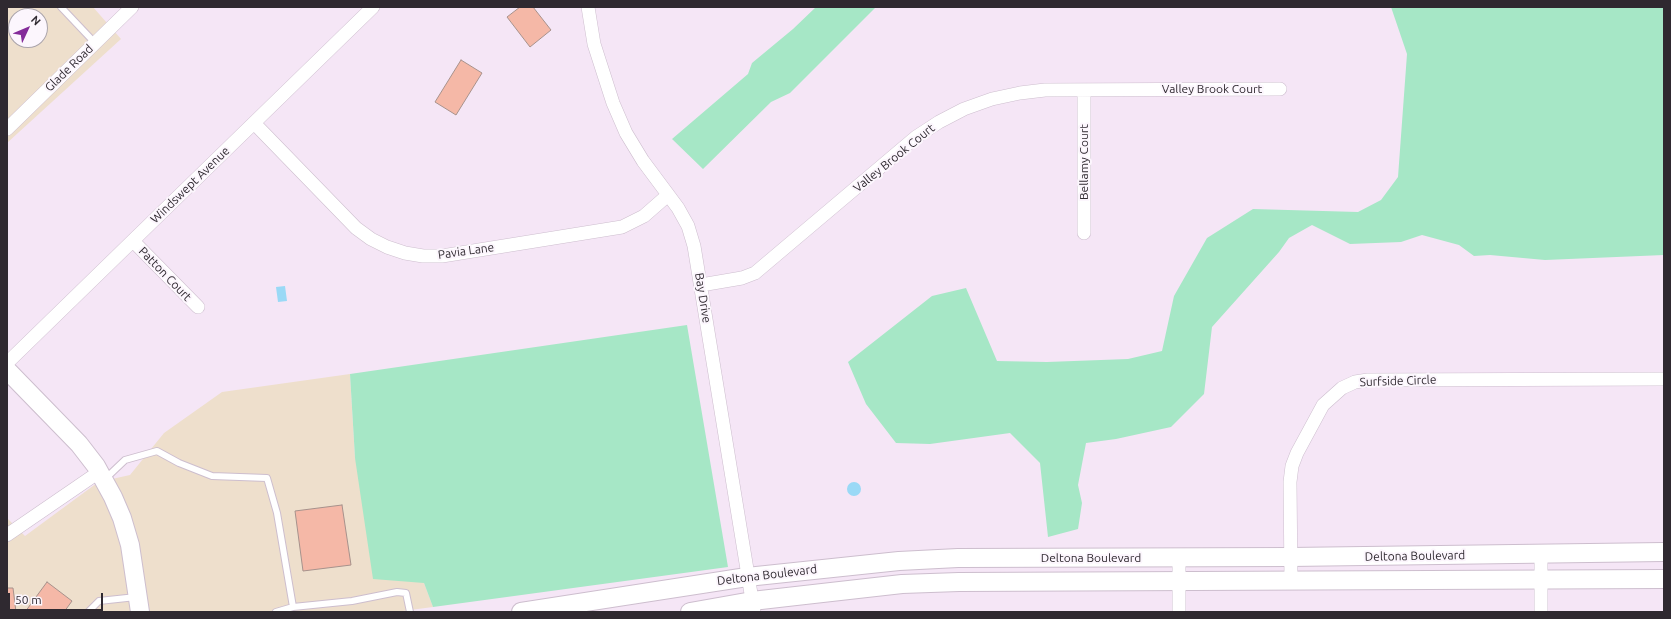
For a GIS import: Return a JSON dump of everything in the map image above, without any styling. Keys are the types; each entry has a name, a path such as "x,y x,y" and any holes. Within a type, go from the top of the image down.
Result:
{"main road":[{"path":"7,370 78,444 101,476 122,518 132,555 139,604"},
{"name":"Deltona Boulevard","path":"521,612 747,577 899,561 958,558 1290,557 1664,552"},
{"name":"Deltona Boulevard","path":"690,612 753,607 916,584 959,582 1664,579"}],"street":[{"name":"Glade Road","path":"7,129 132,7"},
{"name":"Windswept Avenue","path":"7,363 373,7"},
{"name":"Bay Drive","path":"588,7 594,44 613,104 626,133 643,161 678,208 688,226 694,246 753,607"},
{"name":"Valley Brook Court","path":"701,285 742,278 754,273 916,137 939,122 971,106 992,99 1020,93 1045,90 1280,89"},
{"name":"Bellamy Court","path":"1084,90 1084,233"},
{"name":"Pavia Lane","path":"254,123 356,228 371,239 387,247 405,253 424,256 442,256 622,227 644,216 668,195"},
{"name":"Patton Court","path":"133,241 198,307"},
{"name":"Surfside Circle","path":"1291,580 1290,482 1292,466 1297,453 1323,405 1342,388 1355,382 1368,380 1664,379"},
{"path":"7,535 101,476"},
{"path":"1541,554 1541,612"},
{"path":"1179,557 1179,612"}],"lane":[{"path":"61,7 95,43"},
{"path":"101,476 125,460 157,451 212,476 267,478 277,513 293,607"},
{"path":"276,612 293,607 352,601 397,592 406,593 410,612"},
{"path":"88,612 99,601 139,604"}],"shaded area":[{"path":"7,7 93,7 121,39 7,143"},
{"path":"350,374 355,458 424,583 433,607 395,612 147,612 112,479 130,475 164,433 222,392"},
{"path":"97,483 106,500 123,547 133,612 7,612 7,518 25,536"}],"green space":[{"path":"816,7 876,7 790,93 771,102 703,169 672,139 748,74 752,63 793,29"},
{"path":"1391,7 1664,7 1664,255 1545,260 1490,255 1474,256 1459,245 1422,235 1401,242 1350,244 1312,225 1289,238 1279,252 1212,327 1204,394 1171,427 1116,439 1086,443 1078,485 1082,503 1078,529 1048,537 1040,463 1010,433 930,444 896,443 866,404 848,362 932,296 966,288 997,361 1047,362 1128,359 1162,351 1174,296 1207,238 1253,209 1358,212 1381,200 1398,177 1407,54"},
{"path":"687,325 728,567 433,607 424,583 373,579 355,458 350,374"}],"water":[{"path":"285,286 287,301 278,302 276,287"},
{"path":"854,482 859,484 861,489 859,494 854,496 849,494 847,489 849,484"}],"building":[{"path":"520,7 533,7 551,30 530,47 507,17"},
{"path":"461,60 482,73 456,115 435,102"},
{"path":"342,505 351,565 303,571 295,511"},
{"path":"47,582 72,601 64,612 25,612"},
{"path":"7,588 13,588 16,612 7,612"}]}
